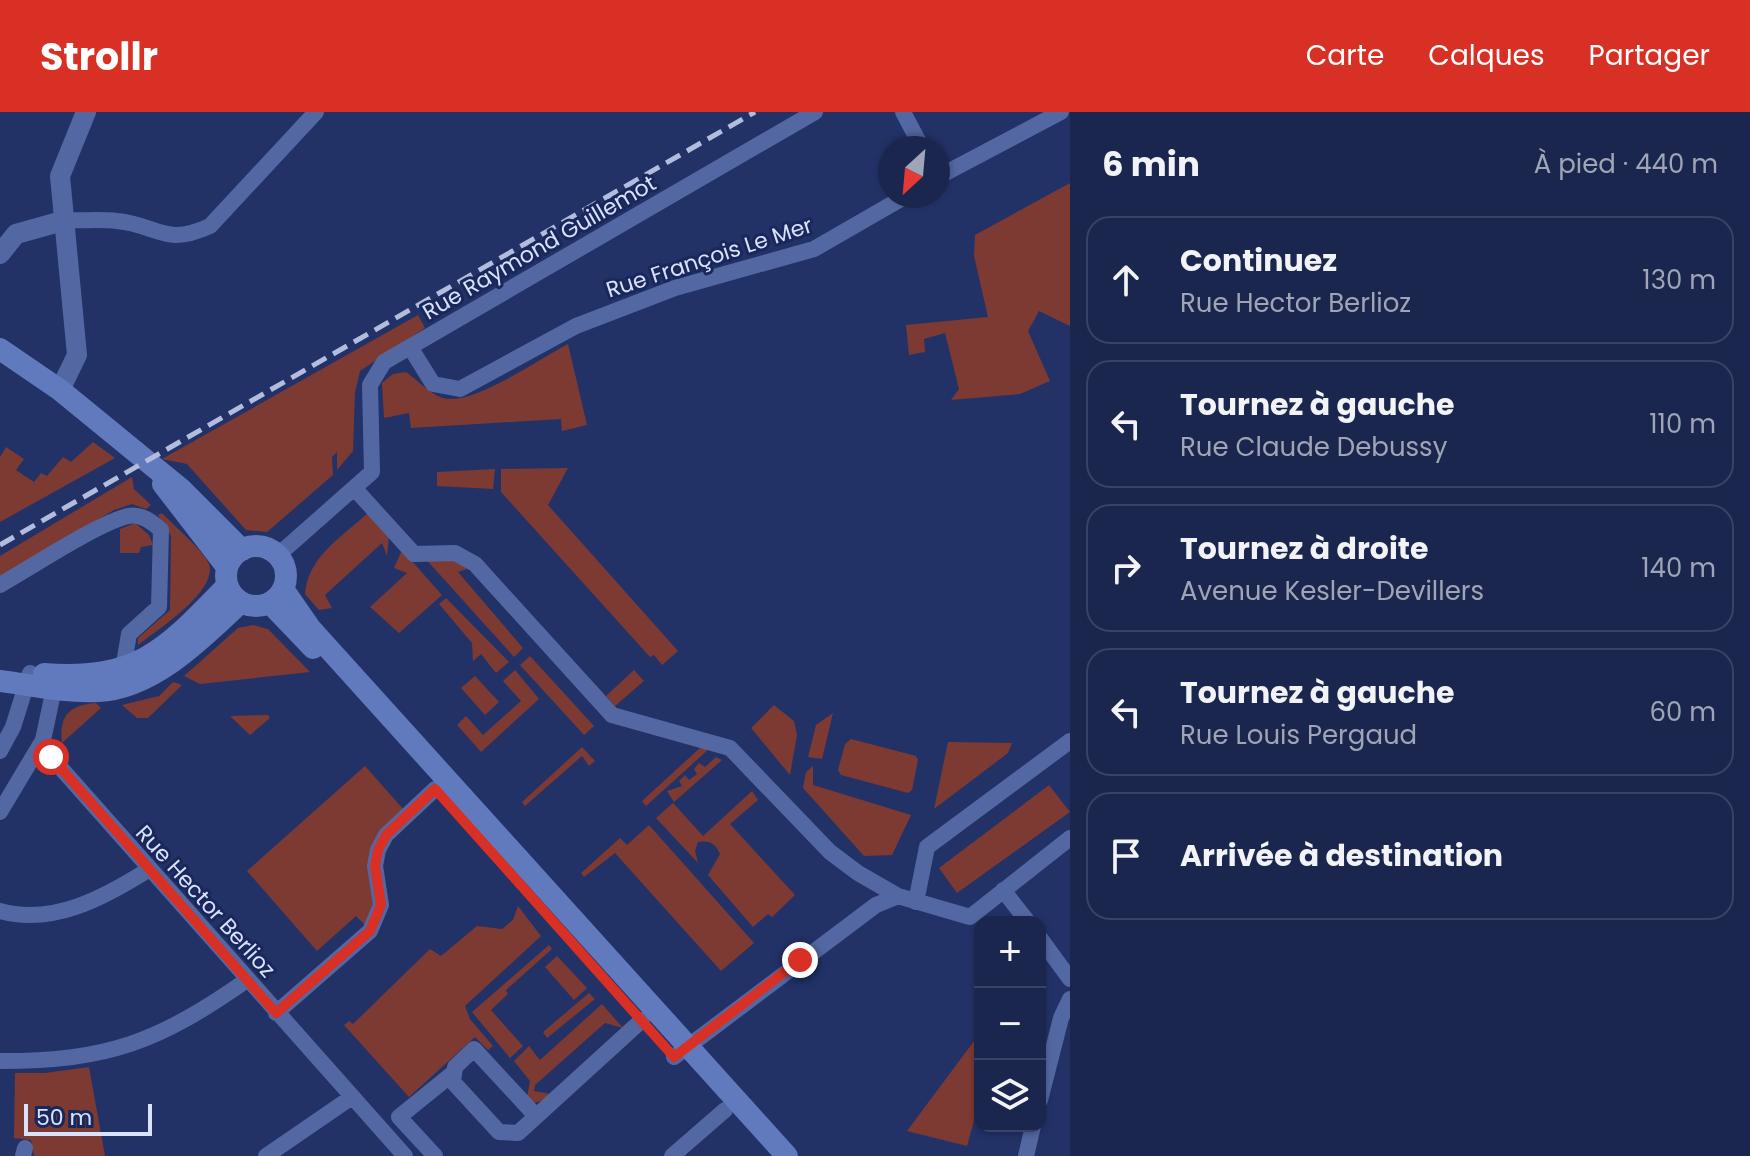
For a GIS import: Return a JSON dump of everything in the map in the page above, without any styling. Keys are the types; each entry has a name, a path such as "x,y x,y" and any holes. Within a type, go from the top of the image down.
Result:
{"main road":[{"path":"0,349 60,390 181,489 234,576 261,606 276,596 286,578 277,556 260,547 234,576 146,660 123,669 56,682"},
{"path":"0,681 28,679 97,691 148,677 178,656 234,576"},
{"path":"276,596 435,789 642,1020 680,1052 787,1156"},
{"path":"276,596 310,628 767,1156"},
{"path":"0,669 28,679"}],"street":[{"path":"60,390 77,355 60,176 86,112"},
{"path":"0,254 16,234 66,220 120,221 163,235 188,236 210,226 316,112"},
{"name":"Rue Raymond Guillemot","path":"355,489 372,472 370,385 384,362 815,112"},
{"path":"903,112 916,136"},
{"path":"950,171 1061,112"},
{"name":"Rue François Le Mer","path":"410,347 433,384 444,389 460,389 576,326 675,288 814,249 885,208"},
{"path":"277,556 355,489 414,554 455,553 475,564 612,715 730,748 830,852 898,896 970,917 1070,838"},
{"path":"0,585 110,524 130,516 147,518 161,530 159,607 129,634 123,669"},
{"path":"0,751 13,727 28,679"},
{"path":"0,812 43,740 56,682"},
{"path":"916,902 927,847 1070,741"},
{"name":"Rue Hector Berlioz","path":"37,751 51,757 148,870 405,1156"},
{"path":"276,1013 370,931 381,905 375,866 378,850 386,835 435,789"},
{"path":"0,911 55,913 105,897 148,870"},
{"path":"1003,890 1023,916"},
{"path":"680,1052 876,905 898,896"},
{"path":"1046,946 1070,979"},
{"path":"0,1061 51,1061 125,1047 187,1021 247,980"},
{"path":"1046,1077 1061,1018 1070,999"},
{"path":"452,1074 453,1082 499,1132 518,1133 642,1020"},
{"path":"435,1156 399,1117 452,1074 464,1056 474,1049 535,1115"},
{"path":"266,1156 352,1097"},
{"path":"672,1156 725,1110"},
{"path":"1026,1156 1032,1132"}],"shaded area":[{"path":"1070,183 1070,326 1039,311 1028,331 1050,381 1020,394 951,400 959,389 945,333 924,339 925,352 909,355 906,325 988,317 974,256 975,235"},
{"path":"418,315 425,328 360,371 355,392 353,451 337,470 337,452 332,457 333,475 267,532 246,530 187,464 162,459"},
{"path":"568,344 587,425 562,431 561,419 411,428 409,413 384,418 382,383 393,374 406,372 437,395 448,399 461,398 509,378"},
{"path":"93,442 115,458 0,522 0,457 6,447 24,459 16,470 34,482 41,473 47,476 63,457 71,462"},
{"path":"568,468 548,505 678,651 662,665 654,655 650,657 501,492 501,469"},
{"path":"495,469 493,489 437,486 437,472"},
{"path":"132,477 134,489 151,505 146,509 132,504 114,510 0,577 0,556"},
{"path":"369,512 389,536 387,556 382,543 325,595 332,608 319,610 305,594 312,569 328,548"},
{"path":"162,513 206,559 209,575 196,598 138,645 138,638 170,610 171,536 158,515"},
{"path":"135,523 149,535 153,545 141,547 139,553 120,553 120,529"},
{"path":"402,550 442,595 399,633 370,607 407,573 394,568"},
{"path":"423,556 455,558 467,569 458,572 523,648 514,657"},
{"path":"446,598 509,662 496,673 481,654 473,661 472,643 439,604"},
{"path":"253,625 268,629 310,672 200,684 184,676 238,628"},
{"path":"530,656 594,726 584,735 520,665"},
{"path":"515,670 539,699 481,752 457,725 466,716 483,735 521,701 503,681"},
{"path":"634,670 644,681 615,706 606,696"},
{"path":"475,676 499,702 485,715 461,688"},
{"path":"173,682 182,685 148,718 137,718 122,705 159,696"},
{"path":"96,703 101,708 62,743 62,726 68,714 79,706"},
{"path":"774,705 794,721 797,735 790,775 751,728"},
{"path":"833,713 822,759 808,757 816,725"},
{"path":"268,715 270,718 250,735 230,716"},
{"path":"851,739 916,756 918,760 912,790 908,793 841,775 838,770 845,744"},
{"path":"948,742 1012,743 1008,753 934,809"},
{"path":"582,747 595,761 589,766 582,756 525,806 522,802"},
{"path":"701,747 710,748 646,806 642,801"},
{"path":"716,757 722,760 674,802 667,791 682,786 679,781 685,775 689,780 697,774 694,769 699,763 705,767"},
{"path":"365,766 404,810 385,827 375,842 371,855 374,892 366,926 356,916 317,951 247,871"},
{"path":"813,766 813,785 911,815 892,855 864,856 803,788 806,772"},
{"path":"1049,785 1070,812 957,893 939,868"},
{"path":"752,791 758,800 730,824 795,895 772,917 768,914 753,927 708,875 720,854 716,847 709,842 698,842 695,851 698,863 656,818 673,803 703,836"},
{"path":"649,825 754,943 721,971 615,853 584,877 581,873 620,838 627,845"},
{"path":"518,906 541,936 465,1006 470,1019 493,1046 488,1050 475,1037 409,1097 344,1025 349,1021 353,1024 430,949 441,956 477,926 502,929 513,920"},
{"path":"549,945 552,949 506,990 508,994 491,1010 523,1046 510,1058 472,1012"},
{"path":"557,956 587,988 574,1000 545,967"},
{"path":"589,993 595,999 547,1038 543,1032"},
{"path":"602,1004 623,1028 605,1023 535,1085 534,1091 550,1094 542,1101 533,1103 527,1097 530,1081 514,1061 529,1046 540,1060"},
{"path":"974,1041 974,1121 967,1146 907,1131"},
{"path":"89,1067 105,1156 34,1156 31,1140 14,1138 15,1073 45,1073"}],"railway":[{"path":"0,545 755,112"}],"route":[{"path":"51,757 276,1013 370,931 381,905 375,866 378,850 386,835 435,789 674,1057 800,960"}]}
